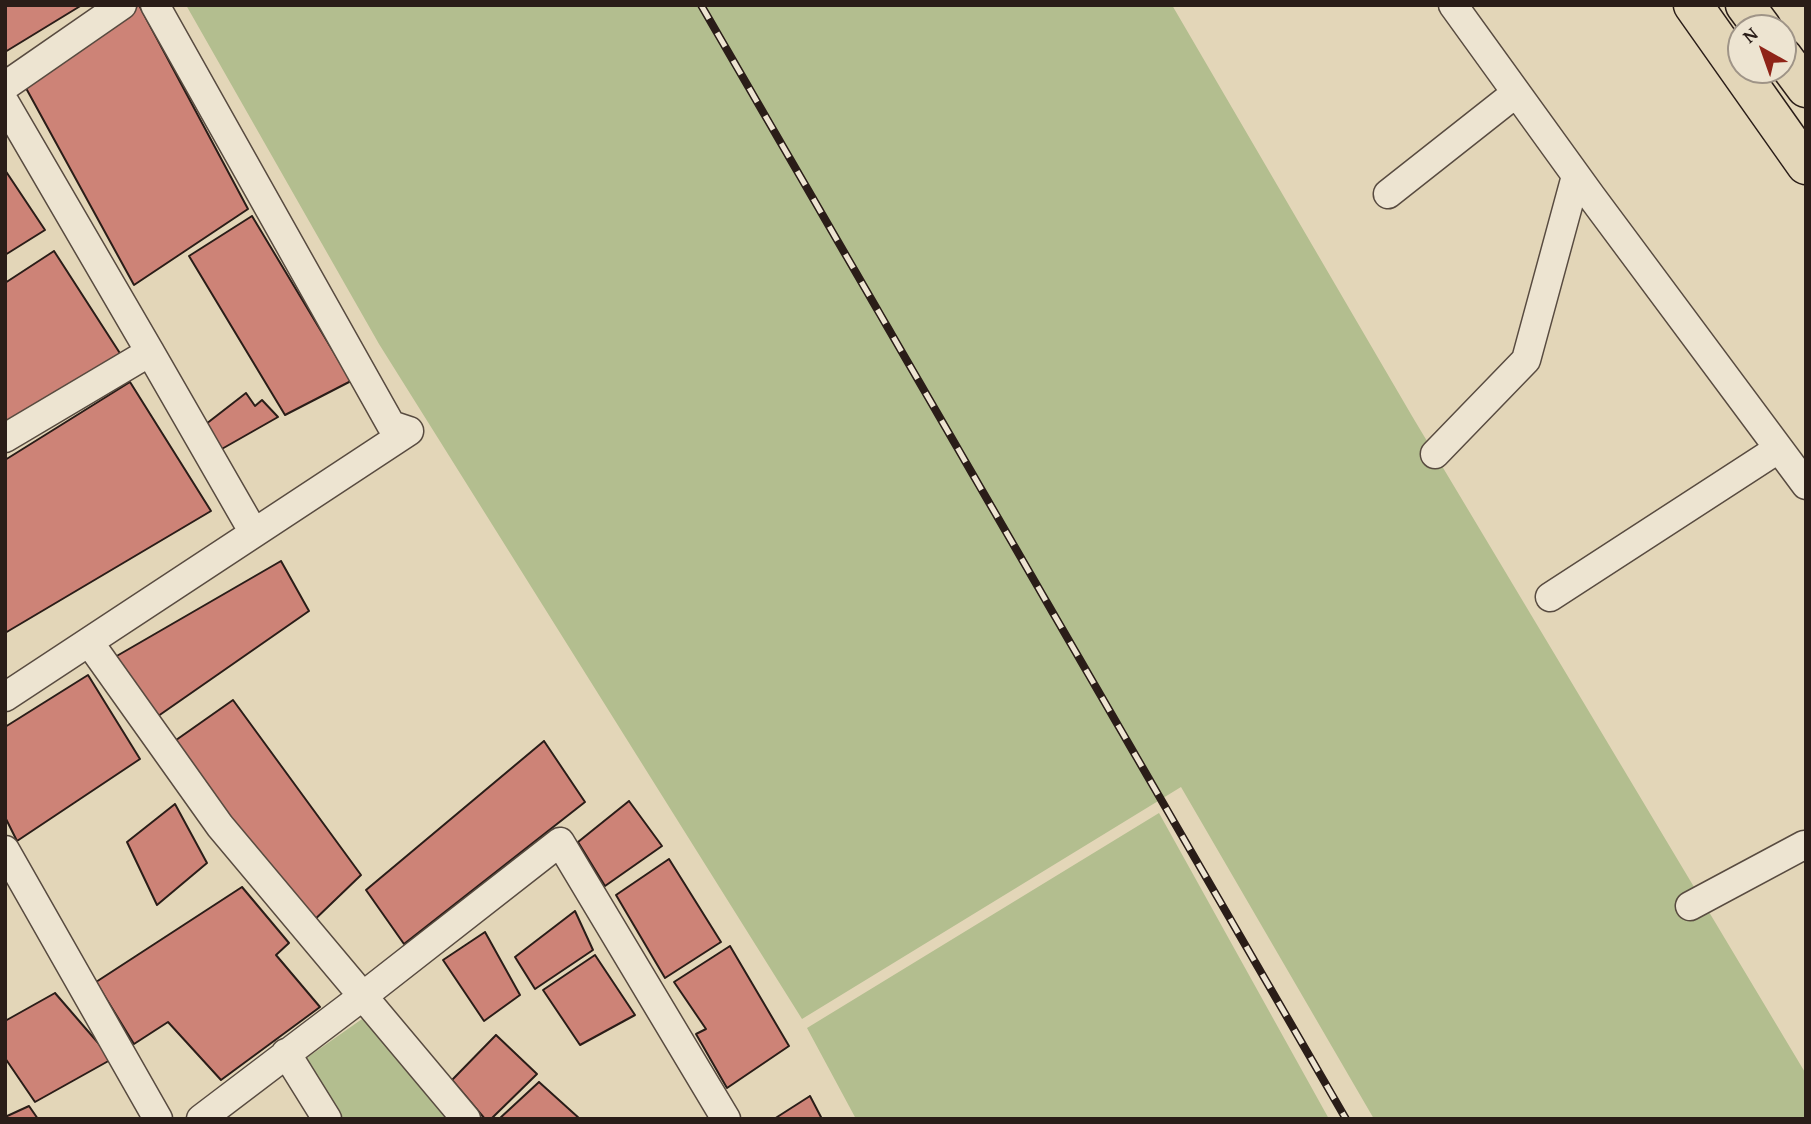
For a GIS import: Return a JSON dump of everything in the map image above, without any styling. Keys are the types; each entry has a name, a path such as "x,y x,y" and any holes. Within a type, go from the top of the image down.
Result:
{"highway":[{"path":"1693,5 1806,165"}],"street":[{"path":"5,86 122,5"},
{"path":"7,692 89,642 409,431 391,425 155,5"},
{"path":"1452,5 1805,483"},
{"path":"1388,194 1516,93"},
{"path":"5,103 254,533"},
{"path":"1435,454 1526,360 1576,176"},
{"path":"5,438 150,352"},
{"path":"1550,597 1778,449"},
{"path":"89,642 220,826 466,1119"},
{"path":"201,1119 559,842 726,1119"},
{"path":"1690,906 1805,845"},
{"path":"5,850 13,882 159,1119"},
{"path":"286,1053 327,1119"}],"green space":[{"path":"186,5 1172,5 1412,416 1806,1074 1806,1119 1374,1119 1181,787 802,1019 379,344"},
{"path":"1159,813 1329,1119 856,1119 807,1028"},
{"path":"372,1012 459,1119 333,1119 298,1064"}],"building":[{"path":"5,5 82,5 5,52"},
{"path":"139,5 248,209 134,285 21,79"},
{"path":"5,170 45,230 5,255"},
{"path":"252,216 351,381 285,415 189,256"},
{"path":"54,251 123,358 5,434 5,283"},
{"path":"130,382 211,511 5,633 5,460"},
{"path":"246,393 255,406 262,400 278,417 220,450 206,424"},
{"path":"281,561 309,611 151,721 115,657"},
{"path":"88,675 140,759 17,841 5,817 5,727"},
{"path":"233,700 361,875 307,927 169,745"},
{"path":"544,741 585,802 404,944 366,890"},
{"path":"629,801 662,846 605,886 578,842"},
{"path":"175,804 207,863 157,905 127,842"},
{"path":"669,859 721,942 665,978 616,895"},
{"path":"242,887 289,943 276,955 320,1007 221,1080 168,1022 134,1044 96,982"},
{"path":"575,911 593,950 535,989 515,957"},
{"path":"485,932 520,995 484,1021 443,960"},
{"path":"730,946 789,1046 727,1088 696,1034 706,1029 674,982"},
{"path":"595,955 635,1015 580,1045 543,990"},
{"path":"55,993 112,1059 35,1102 5,1058 5,1021"},
{"path":"496,1035 537,1074 491,1119 485,1119 452,1080"},
{"path":"539,1082 580,1119 499,1119"},
{"path":"810,1096 822,1119 774,1119"},
{"path":"29,1106 38,1119 5,1119 5,1117"}],"railway":[{"path":"701,5 1346,1119"}]}
